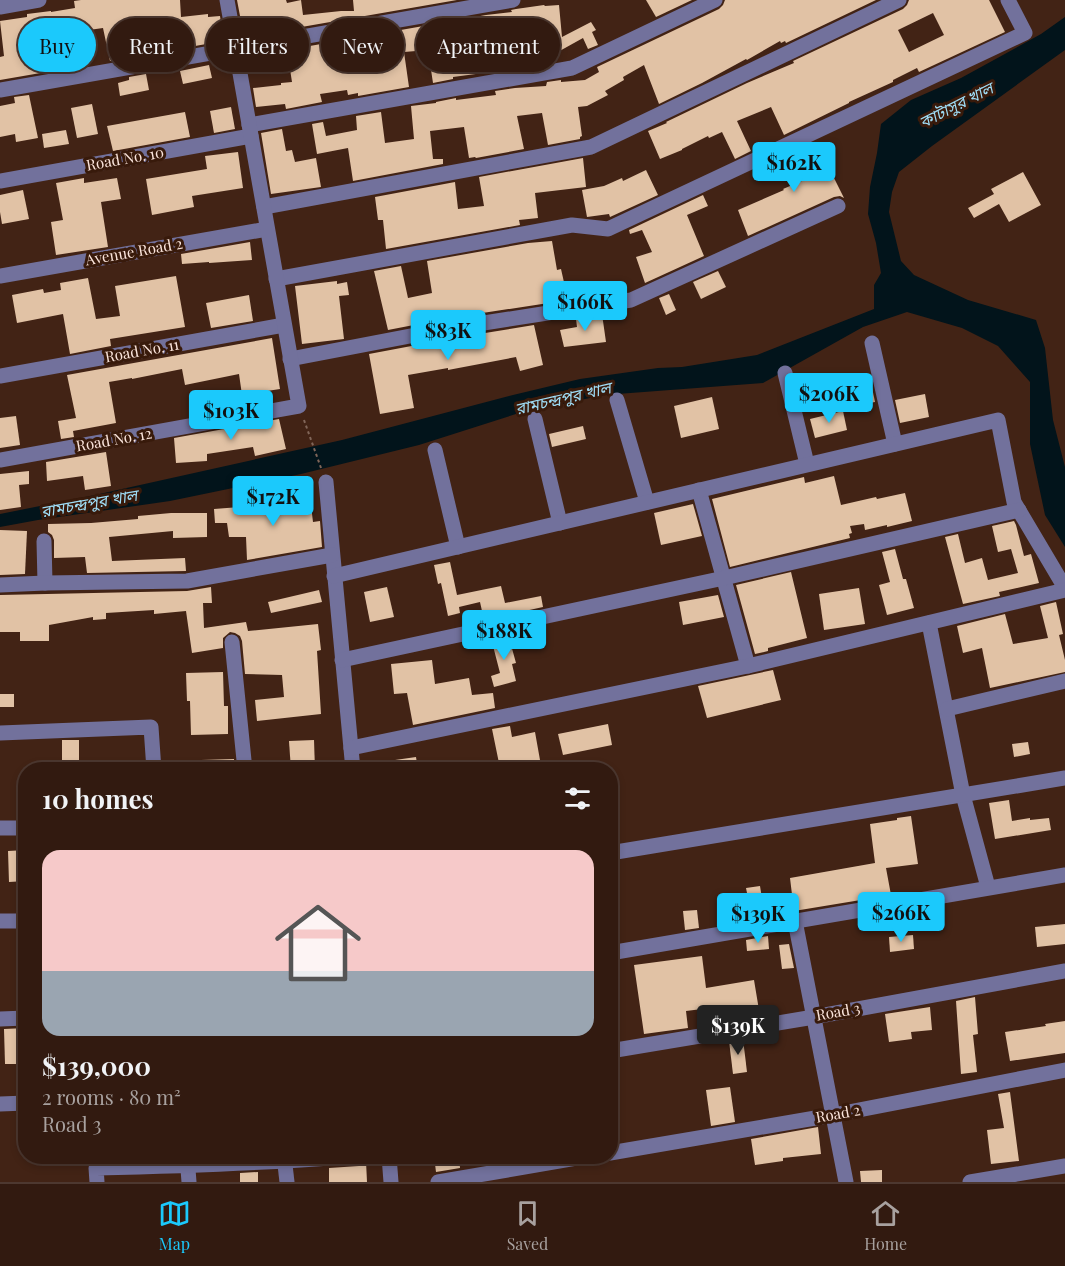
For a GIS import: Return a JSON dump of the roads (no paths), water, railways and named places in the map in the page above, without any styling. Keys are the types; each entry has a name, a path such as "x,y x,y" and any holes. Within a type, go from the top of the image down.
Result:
{"street":[{"path":"0,7 39,0"},
{"path":"227,0 230,18"},
{"path":"309,35 513,0"},
{"name":"Road No. 10","path":"0,181 572,68 715,0"},
{"path":"264,207 591,147 899,0"},
{"path":"276,279 572,225 608,229 1024,33 1008,0"},
{"path":"0,90 206,53"},
{"path":"239,72 290,359 452,328 631,300 838,206"},
{"name":"Avenue Road 2","path":"0,276 267,229"},
{"name":"Road No. 11","path":"0,376 284,325"},
{"path":"872,343 894,444"},
{"name":"Road No. 12","path":"0,460 299,406 290,359"},
{"path":"785,373 807,464"},
{"path":"617,400 647,502"},
{"path":"535,419 560,523"},
{"path":"334,576 998,420 1014,502 1065,589 748,666 351,748"},
{"path":"435,450 458,547"},
{"path":"326,483 352,762"},
{"path":"699,490 748,666"},
{"path":"342,660 724,578 1019,510"},
{"path":"44,541 45,583"},
{"path":"0,585 187,581 332,555"},
{"path":"929,622 963,795 988,887"},
{"path":"232,642 244,762"},
{"path":"947,709 1065,681"},
{"path":"0,733 151,727 153,762"},
{"path":"618,852 1065,778"},
{"path":"0,828 18,828"},
{"path":"618,952 1065,875"},
{"path":"0,921 18,921"},
{"path":"795,921 846,1182"},
{"name":"Road 3","path":"618,1050 1065,971"},
{"path":"0,1019 18,1018"},
{"name":"Road 2","path":"618,1152 833,1115 1065,1070"},
{"path":"0,1104 18,1103"},
{"path":"96,1169 153,1164"},
{"path":"187,1164 189,1182"},
{"path":"285,1164 287,1182"},
{"path":"390,1164 391,1182"},
{"path":"438,1182 542,1164"},
{"path":"970,1182 1065,1166"}],"water":[{"path":"1065,17 1065,50 899,172 892,192 889,212 901,261 914,275 968,300 1036,320 1045,348 1053,420 1065,467 1065,547 1045,515 1030,444 1030,382 998,346 962,328 907,312 863,327 763,383 604,395 519,413 419,445 301,474 170,501 0,527 0,514 342,440 580,379 658,368 682,367 757,355 874,309 874,285 881,273 868,214 870,187 881,124 911,100 961,78 1041,34"}],"water label":[{"name":"কাটাসুর খাল","path":"956,105"},
{"name":"রামচন্দ্রপুর খাল","path":"563,398"},
{"name":"রামচন্দ্রপুর খাল","path":"89,503"}]}
